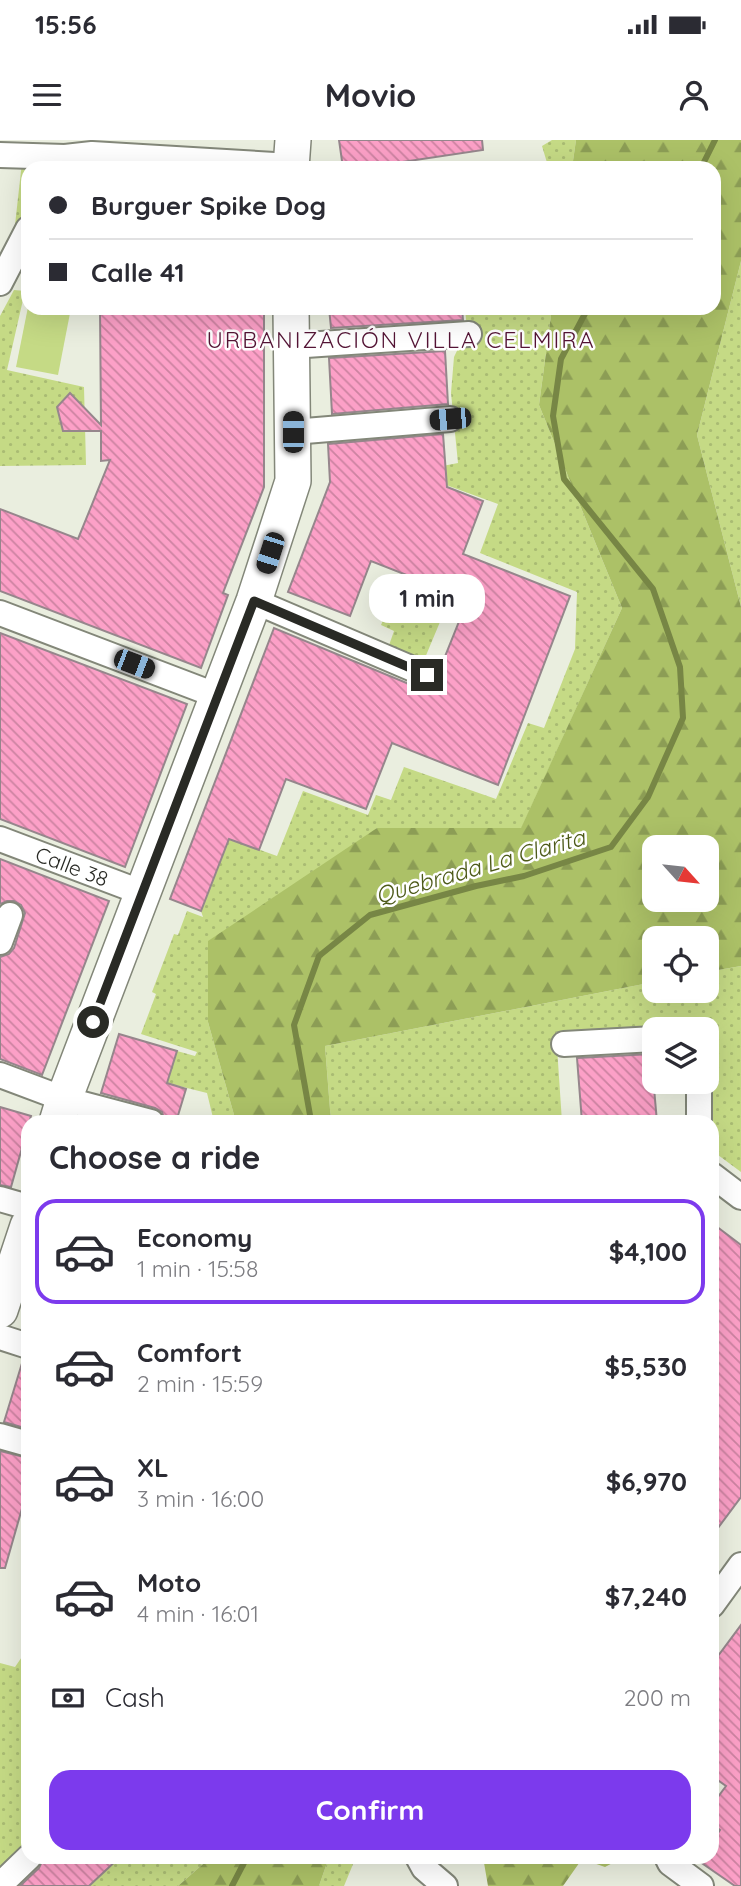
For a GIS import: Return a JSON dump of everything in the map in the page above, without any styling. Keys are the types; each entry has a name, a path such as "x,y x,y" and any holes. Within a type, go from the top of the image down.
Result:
{"street":[{"path":"0,155 92,153 292,158"},
{"path":"0,283 21,242"},
{"path":"60,1110 254,601 293,481 290,315"},
{"path":"291,346 469,334"},
{"path":"293,432 450,419"},
{"path":"254,601 427,675"},
{"path":"0,613 218,696"},
{"name":"Calle 38","path":"0,839 143,893"},
{"path":"0,942 10,915"},
{"path":"564,1044 642,1040"},
{"path":"0,1075 60,1110 98,1115"},
{"path":"699,1094 699,1115"},
{"path":"719,1180 741,1197"},
{"path":"0,1199 21,1205"},
{"path":"1,1304 21,1256"},
{"path":"0,1337 21,1344"},
{"path":"0,1436 21,1442"},
{"path":"719,1595 741,1565"},
{"path":"0,1885 22,1864"},
{"path":"422,1864 445,1886"},
{"path":"671,1864 701,1886"}],"green space":[{"path":"552,140 576,140 573,161 546,161 542,146"},
{"path":"576,140 741,140 741,261 697,435 741,607 741,966 719,970 719,926 642,926 642,984 325,1046 330,1115 234,1115 208,1022 208,941 377,828 521,828 622,608 539,405 551,315 721,315 721,161 573,161"},
{"path":"21,171 21,221 15,225"},
{"path":"741,261 741,607 697,435"},
{"path":"14,290 21,291 21,309 7,370 84,387 86,465 0,466 0,316"},
{"path":"26,315 70,315 58,375 16,367"},
{"path":"466,315 551,315 539,405 622,608 521,829 377,828 208,1022 234,1115 212,1115 207,1093 167,1083 177,1051 195,1056 197,1052 141,1034 156,994 152,992 174,934 178,935 187,911 203,917 201,911 229,839 277,856 303,791 368,815 376,795 391,800 404,767 496,799 528,723 544,728 575,649 577,592 480,553 498,504 427,478 432,468 458,463 451,393 454,357 467,330"},
{"path":"401,578 450,598 422,665 387,651 394,631 381,625"},
{"path":"741,966 741,1172 719,1156 719,1115 712,1115 712,1094 719,1094 719,1017 642,1017 642,1028 556,1032 562,1115 330,1115 325,1046 642,984 642,1003 719,1003 719,970"},
{"path":"21,1658 21,1852 0,1872 0,1663 15,1667"},
{"path":"113,1864 203,1864 178,1886 89,1886"},
{"path":"203,1864 327,1864 319,1886 178,1886"},
{"path":"327,1864 353,1864 344,1886 319,1886"},
{"path":"484,1864 578,1864 563,1886 488,1886"}],"building":[{"path":"339,140 482,140 483,150 409,161 342,161"},
{"path":"100,315 264,315 264,487 223,593 228,595 201,668 0,591 0,509 78,539 110,460 101,461 101,431 63,431 57,407 70,393 101,425"},
{"path":"330,315 463,315 463,320 331,328"},
{"path":"445,351 448,404 332,414 329,358"},
{"path":"443,434 447,487 483,501 463,554 570,596 498,785 392,743 366,809 286,779 259,850 229,839 201,911 170,899 274,628 421,689 432,690 440,681 440,669 468,599 371,561 350,616 288,592 330,482 328,444"},
{"path":"0,633 187,704 125,867 0,819"},
{"path":"0,859 109,901 42,1075 0,1059 0,957 9,954 14,948 25,913 21,905 14,901 0,904"},
{"path":"119,1034 177,1051 167,1083 186,1089 178,1115 163,1115 155,1108 101,1093"},
{"path":"642,1054 642,1094 655,1094 656,1115 581,1115 577,1058"},
{"path":"0,1107 28,1115 21,1115 21,1152 11,1187 0,1185"},
{"path":"719,1228 741,1245 741,1497 719,1527"},
{"path":"21,1367 21,1427 4,1422"},
{"path":"0,1451 21,1456 21,1512 5,1568 0,1568"},
{"path":"741,1625 741,1886 735,1886 703,1864 719,1864 719,1796 726,1786 719,1781 719,1655"},
{"path":"41,1864 113,1864 89,1886 20,1886"}],"waterway":[{"name":"Quebrada La Clarita","path":"704,161 715,140"},
{"name":"Quebrada La Clarita","path":"310,1115 294,1025 319,956 370,915 524,876 611,847 648,797 683,718 680,667 653,589 564,479 553,416 561,359 584,315"},
{"name":"Quebrada La Clarita","path":"232,1886 243,1864"}],"district":[{"name":"URBANIZACIÓN VILLA CELMIRA","path":"401,339"}],"route":[{"path":"93,1022 254,601 427,675"}]}
